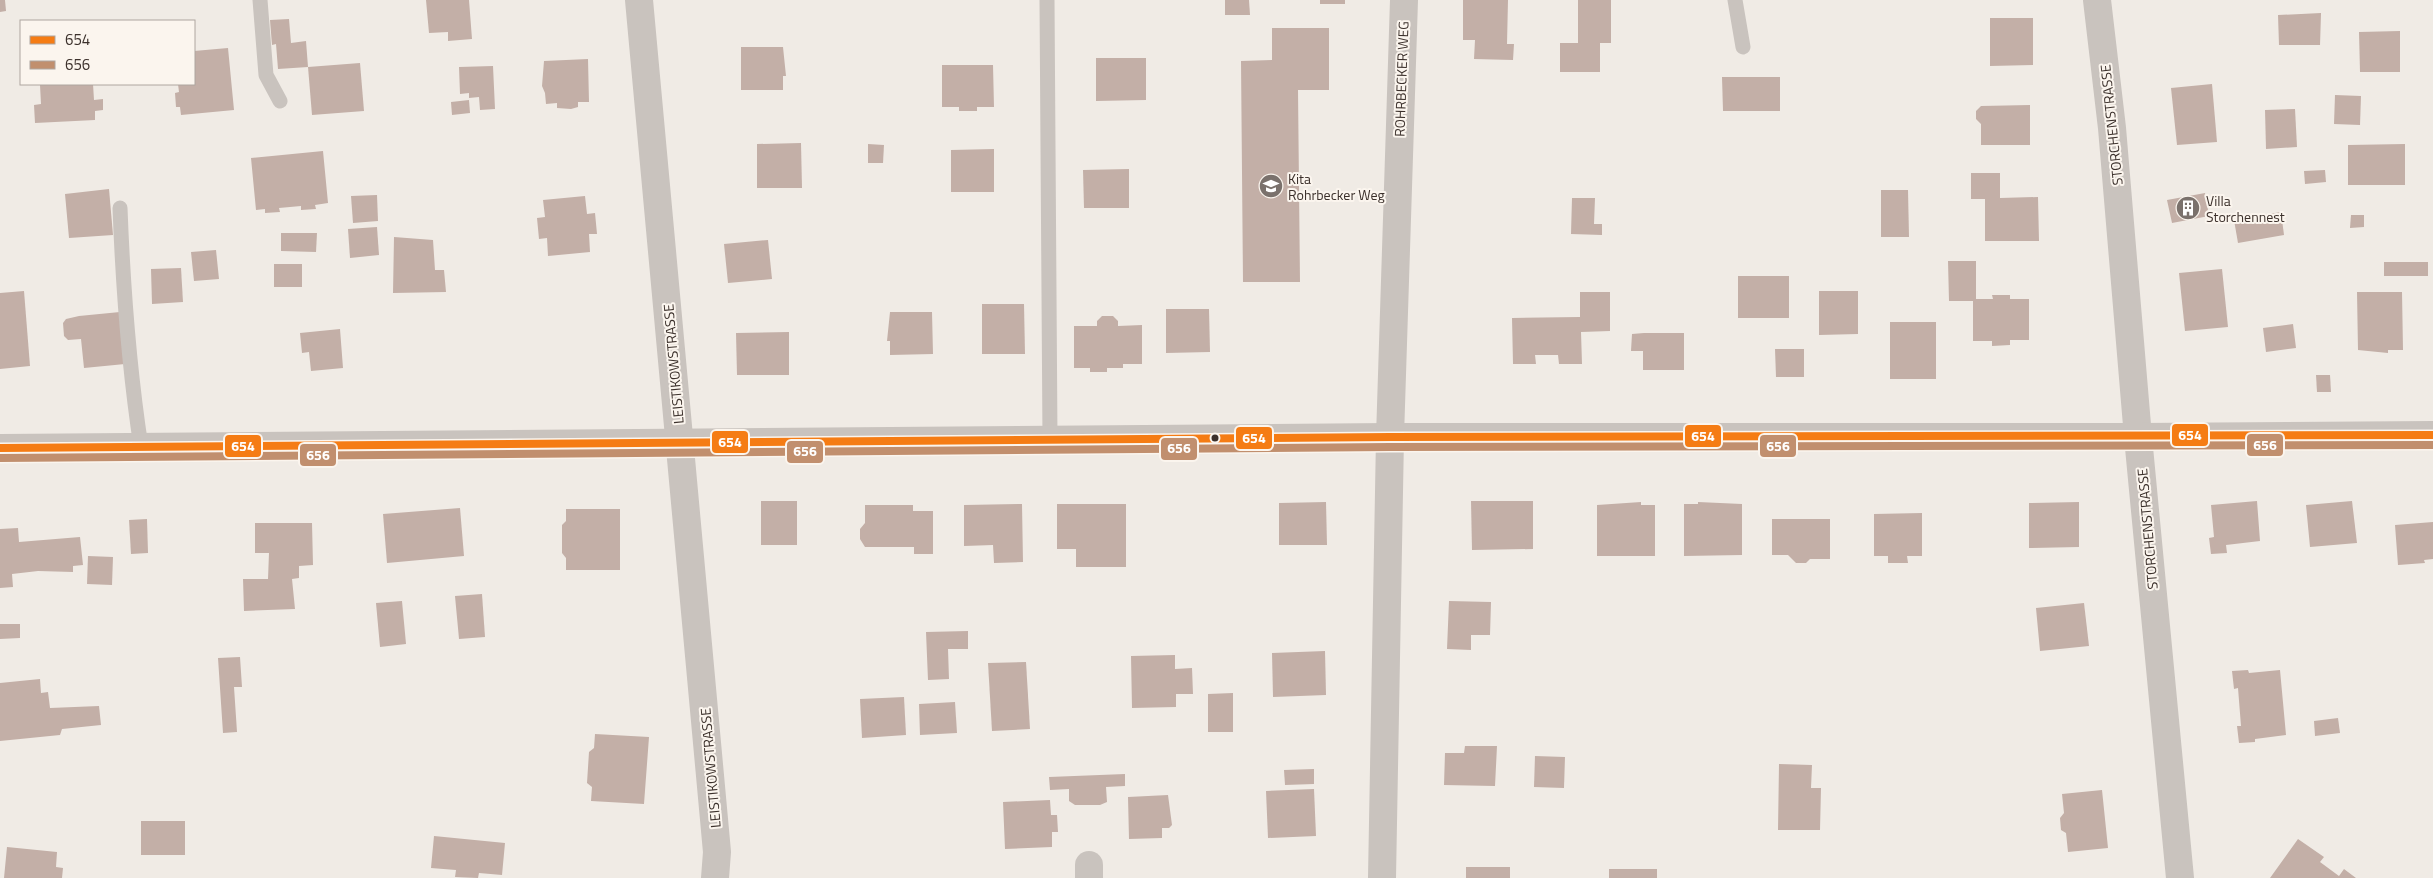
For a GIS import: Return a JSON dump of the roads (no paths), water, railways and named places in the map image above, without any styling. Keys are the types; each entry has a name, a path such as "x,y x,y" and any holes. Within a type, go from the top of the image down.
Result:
{"street":[{"name":"LEISTIKOWSTRASSE","path":"639,0 717,852 715,878"},
{"name":"ROHRBECKER WEG","path":"1382,878 1390,436 1404,0"},
{"name":"STORCHENSTRASSE","path":"2097,0 2112,128 2138,437 2180,878"},
{"path":"0,448 681,444 1390,436 2138,437 2433,435"}],"lane":[{"path":"260,0 266,75 280,101"},
{"path":"1047,0 1050,440"},
{"path":"1735,0 1743,47"},
{"path":"120,208 123,277 135,410 141,447"}],"place":[{"name":"Kita Rohrbecker Weg","path":"1271,186"},
{"name":"Villa Storchennest","path":"2188,208"}]}
